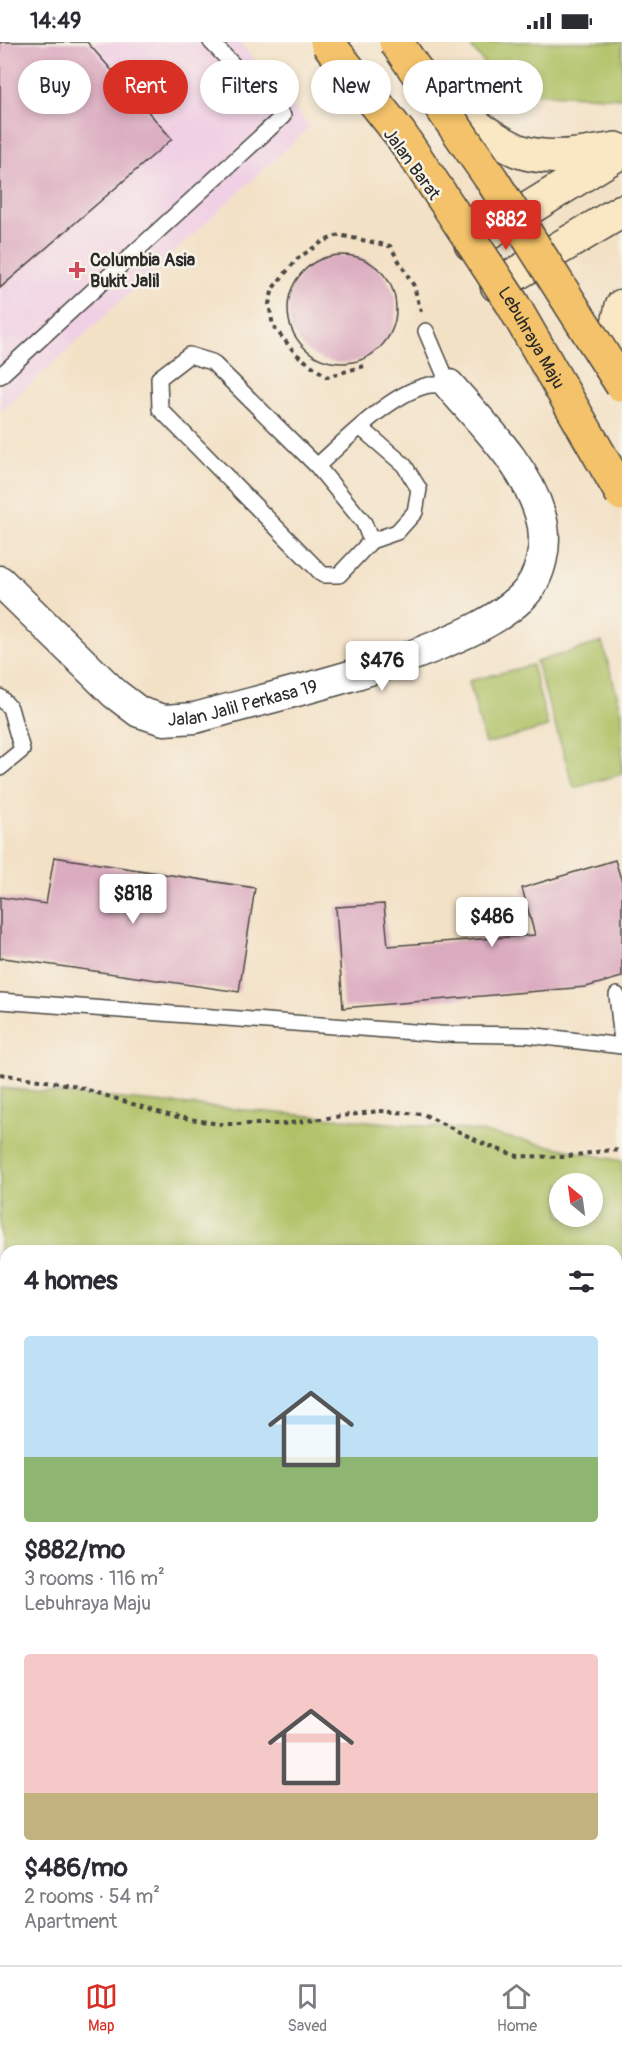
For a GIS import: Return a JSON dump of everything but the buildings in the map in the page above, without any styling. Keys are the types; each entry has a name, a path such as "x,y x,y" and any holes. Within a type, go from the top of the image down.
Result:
{"highway":[{"name":"Lebuhraya Maju","path":"327,42 400,134 456,217 512,303 622,494"},
{"path":"396,42 492,180 618,375"}],"main road":[{"name":"Jalan Barat","path":"319,42 344,70 471,244 497,285 622,510"},
{"path":"407,42 463,117 551,255 618,375"},
{"path":"463,117 494,138 521,151 550,156 622,150"},
{"path":"471,244 622,150"},
{"path":"497,285 622,211"},
{"path":"618,375 622,306"}],"street":[{"name":"Jalan Jalil Perkasa 19","path":"0,581 114,693 139,712 164,720 195,718 387,666 469,633 505,612 523,597 538,573 544,543 541,515 528,484 449,385"}],"lane":[{"path":"0,376 283,116 211,42"},
{"path":"317,466 360,427 408,394 426,386 449,385 426,331"},
{"path":"360,427 404,465 419,489 415,512 397,532 371,541 339,575 323,575 160,409 159,378 189,354 212,362 317,466 364,523 371,541"},
{"path":"0,697 10,708 22,750 0,768"},
{"path":"0,1001 440,1034 528,1035 622,1044 617,995"}],"path":[{"path":"364,366 327,377 296,354 273,326 268,304 273,288 297,259 322,242 339,235 390,246 414,286 426,331"},
{"path":"0,1074 72,1085 168,1115 218,1124 283,1124 379,1111 423,1114 486,1145 517,1156 562,1157 611,1150 622,1151"}],"shaded area":[{"name":"Columbia Asia Bukit Jalil","path":"0,42 240,42 255,60 200,60 200,114 299,114 310,127 0,412"}],"green space":[{"path":"467,42 622,42 622,98 543,94 543,60 482,60"},
{"path":"602,642 622,712 622,774 574,788 536,662"},
{"path":"532,665 548,727 485,744 469,681"},
{"path":"0,1088 478,1131 622,1161 622,1245 0,1245"}],"place":[{"name":"Columbia Asia Bukit Jalil","path":"77,270"}]}
